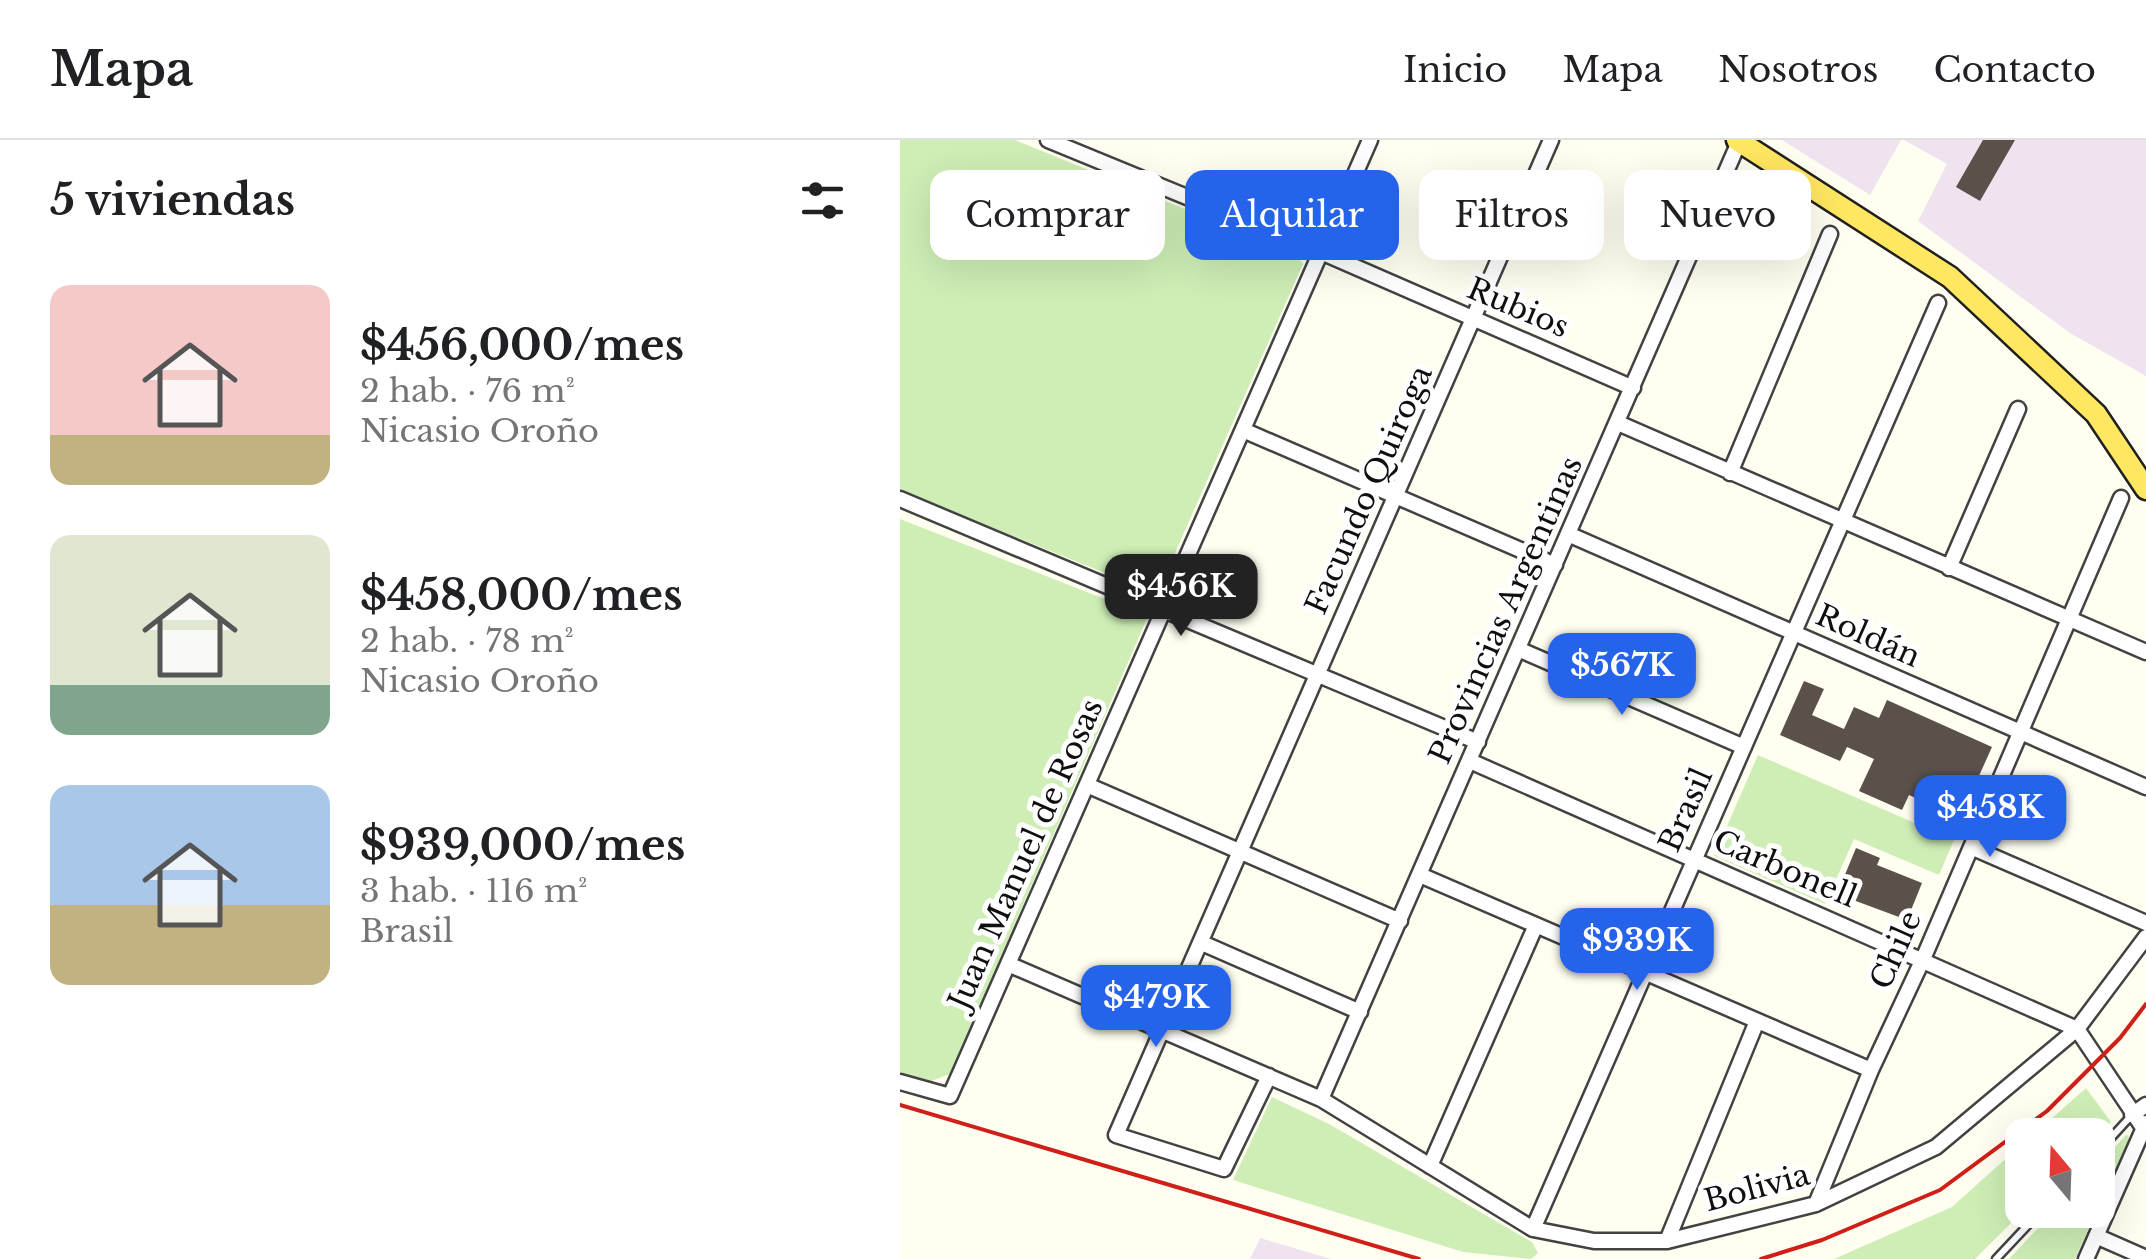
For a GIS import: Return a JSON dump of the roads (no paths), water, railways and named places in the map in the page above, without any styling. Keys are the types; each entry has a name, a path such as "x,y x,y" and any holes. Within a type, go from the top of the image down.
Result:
{"main road":[{"path":"1738,141 1950,277 2096,414 2146,488"}],"street":[{"name":"Rubios","path":"1048,140 1185,196"},
{"name":"Juan Manuel de Rosas","path":"1357,170 1370,140"},
{"name":"Facundo Quiroga","path":"1269,1076 1224,1169 1116,1136 1551,140"},
{"name":"Provincias Argentinas","path":"1321,1099 1738,141"},
{"path":"1730,473 1830,234"},
{"name":"Juan Manuel de Rosas","path":"900,1082 950,1096 1317,260"},
{"name":"Rubios","path":"1339,260 1633,388"},
{"name":"Brasil","path":"1533,1230 1938,302"},
{"path":"1950,568 2018,409"},
{"path":"1618,423 2146,652"},
{"path":"1243,430 1555,564"},
{"name":"Chile","path":"1816,1204 2121,498"},
{"path":"900,499 1478,742"},
{"name":"Roldán","path":"1568,534 2146,787"},
{"path":"1518,649 1744,747"},
{"name":"Carbonell","path":"1470,760 2077,1029"},
{"path":"1086,785 1400,922"},
{"path":"1971,847 2146,923"},
{"path":"1420,875 1871,1070"},
{"path":"1430,1166 1536,925"},
{"name":"Bolivia","path":"1008,964 1321,1099 1533,1230 1594,1241 1667,1240 1816,1204 1936,1147 2077,1029 2146,937"},
{"path":"1202,943 1360,1012"},
{"path":"1667,1240 1757,1021"},
{"path":"2077,1029 2142,1125"},
{"path":"2086,1259 2142,1125 2146,1105"},
{"path":"2096,1236 2146,1258"}],"lane":[{"path":"2115,1142 2142,1125"},
{"path":"1996,1259 2025,1228"}],"railway":[{"path":"1761,1259 1822,1240 1940,1190 2047,1111 2120,1038 2146,1004"},
{"path":"900,1105 1419,1259"}]}
